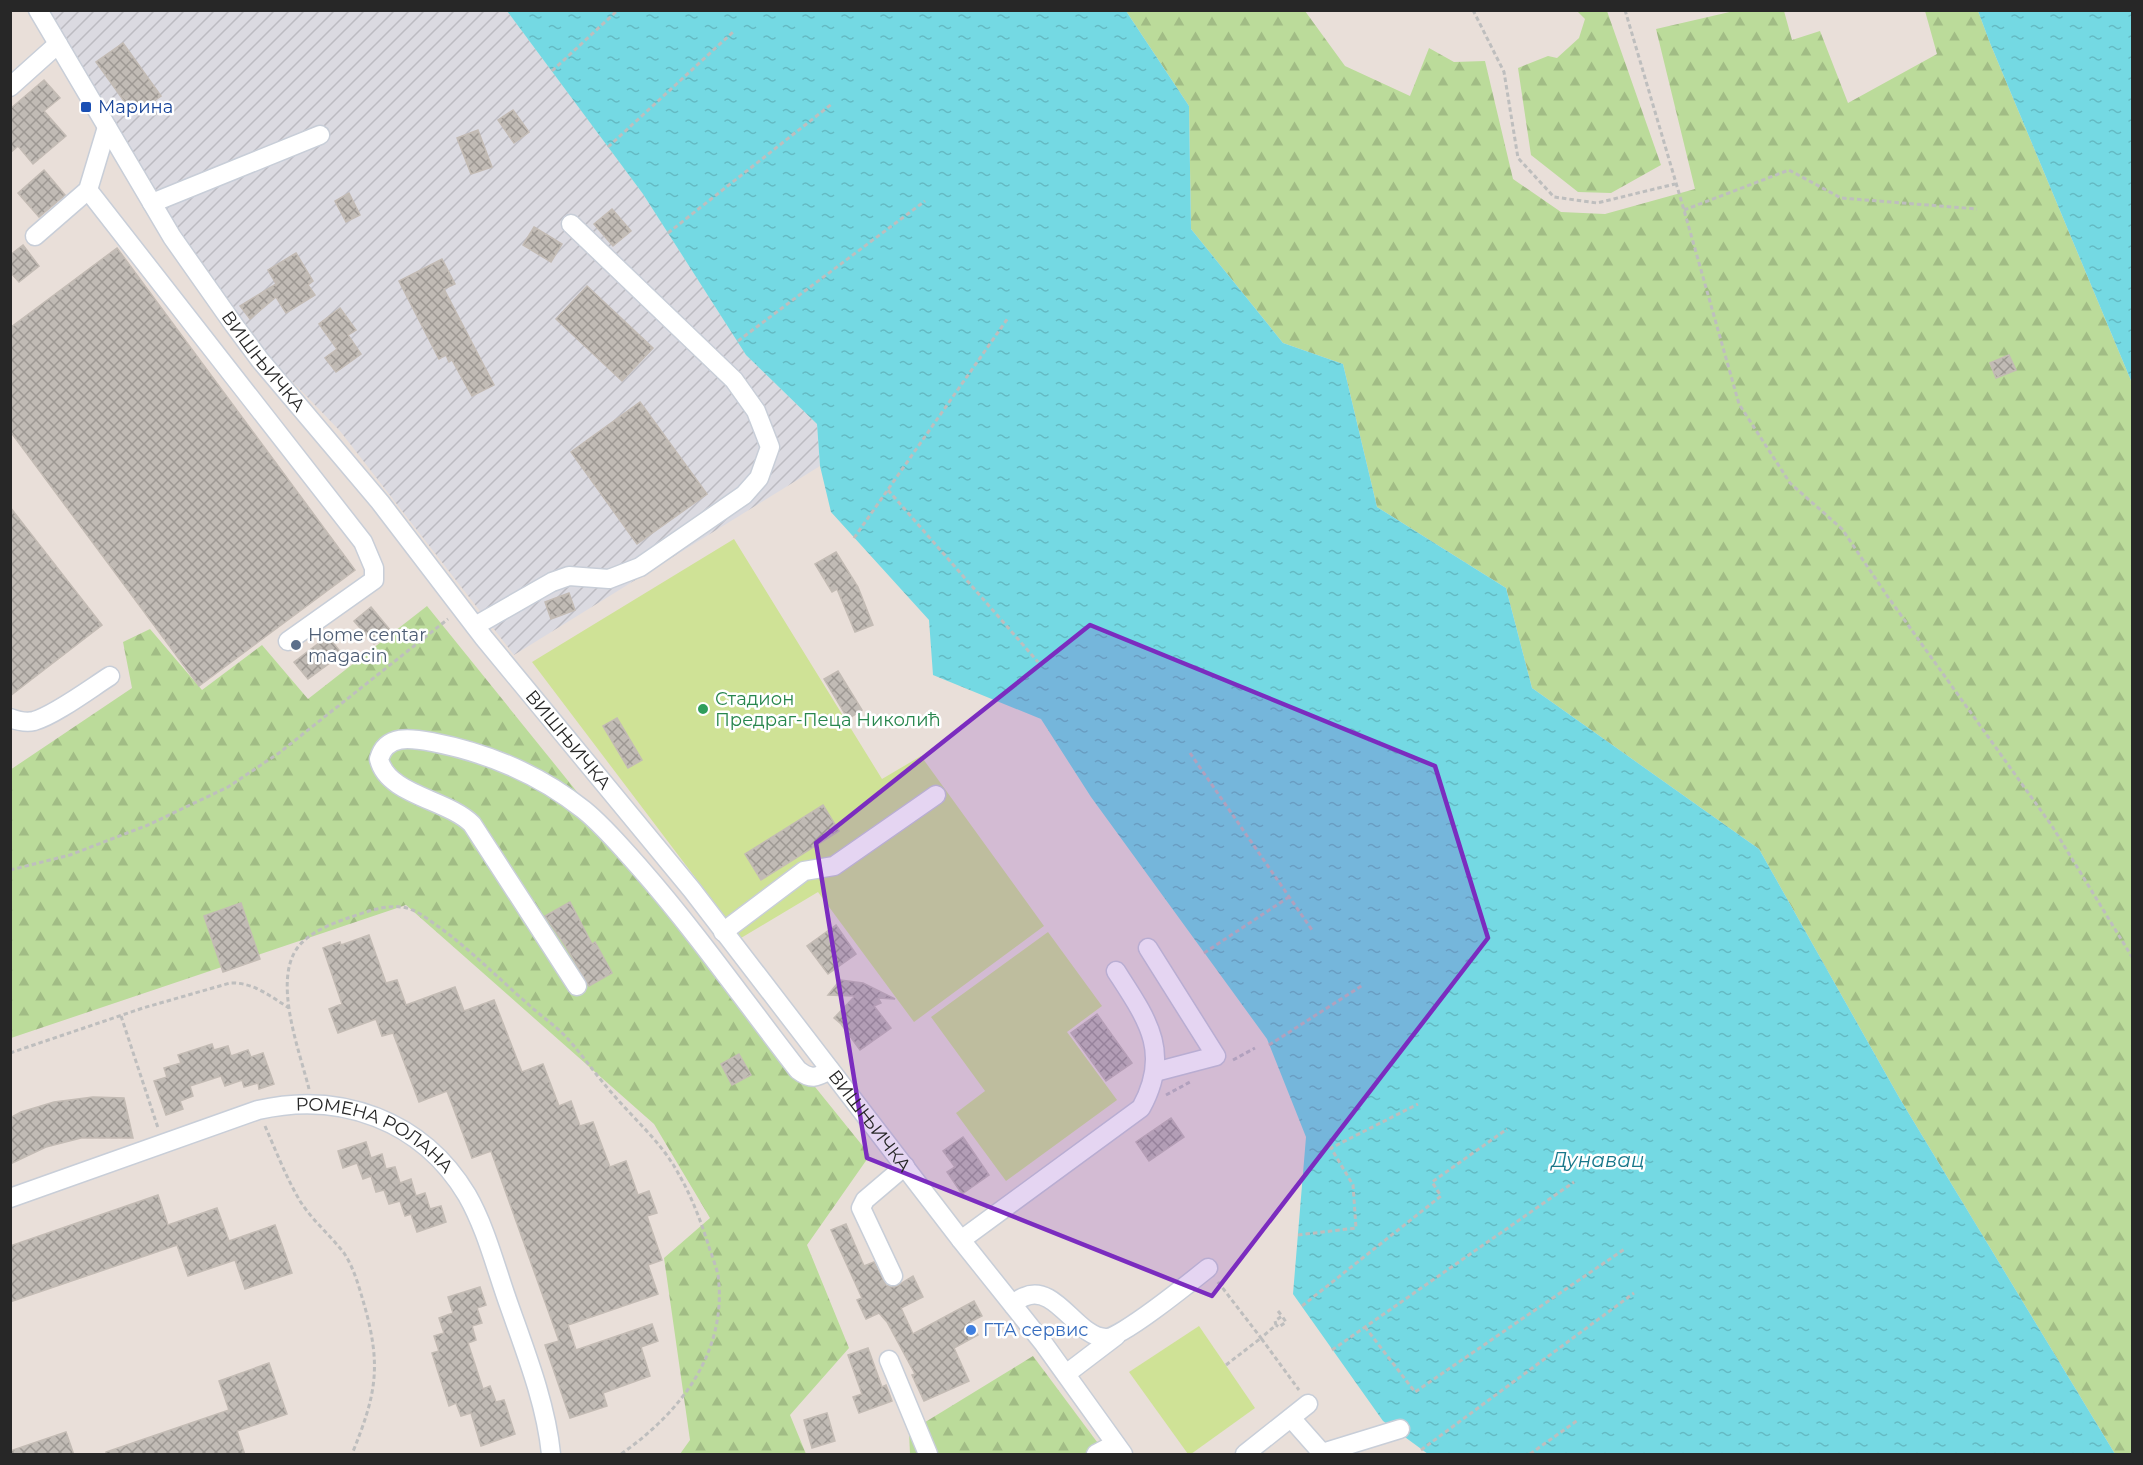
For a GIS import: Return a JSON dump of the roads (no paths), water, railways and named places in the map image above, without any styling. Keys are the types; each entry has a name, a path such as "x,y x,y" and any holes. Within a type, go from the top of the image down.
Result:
{"street":[{"name":"ВИШЊИЧКА","path":"38,10 152,203 194,270 240,334 380,502 475,627 681,876 1066,1374 1119,1449"},
{"path":"10,87 58,44"},
{"path":"34,236 88,190 107,127"},
{"path":"152,203 321,135"},
{"path":"88,190 363,542 374,568 374,580 288,641"},
{"path":"475,627 552,582 569,576 609,579 620,577 640,567 744,495 759,478 770,447 756,411 734,380 572,224"},
{"path":"10,718 19,721 33,721 46,716 110,676"},
{"path":"577,986 472,824 454,810 399,785 385,775 379,759 386,746 394,740 405,739 474,751 516,768 569,799 600,824 660,891 798,1070 809,1078 817,1078 830,1070"},
{"path":"723,932 804,872 834,866 936,795"},
{"path":"1148,948 1216,1056 1155,1072"},
{"path":"962,1240 1141,1108 1149,1094 1155,1072 1156,1053 1151,1030 1144,1014 1116,971"},
{"name":"РОМЕНА РОЛАНА","path":"10,1198 258,1110 312,1104 351,1108 387,1121 424,1145 457,1180 474,1210 520,1336 542,1406 551,1455"},
{"path":"893,1276 861,1209 865,1200 905,1166"},
{"path":"1066,1374 1208,1268"},
{"path":"1013,1305 1024,1296 1035,1294 1044,1296 1097,1336 1107,1339 1116,1336"},
{"path":"889,1360 928,1455"},
{"path":"1245,1455 1308,1404"},
{"path":"1291,1418 1322,1453 1400,1429"},
{"path":"1096,1455 1119,1449"}],"water":[{"name":"Дунавац","path":"507,11 1126,11 1189,106 1191,229 1283,343 1343,364 1377,507 1506,588 1532,688 1759,849 1900,1099 2115,1454 1428,1454 1383,1421 1293,1294 1306,1137 1267,1039 1091,797 1041,719 933,675 929,620 831,512 820,466 817,424 746,355 643,194"},
{"path":"1978,11 2132,11 2132,383 1990,43"}],"place":[{"name":"Марина","path":"86,107"},
{"name":"Home centar magacin","path":"296,645"},
{"name":"Стадион Предраг-Пеца Николић","path":"703,709"},
{"name":"ГТА сервис","path":"971,1330"}]}
